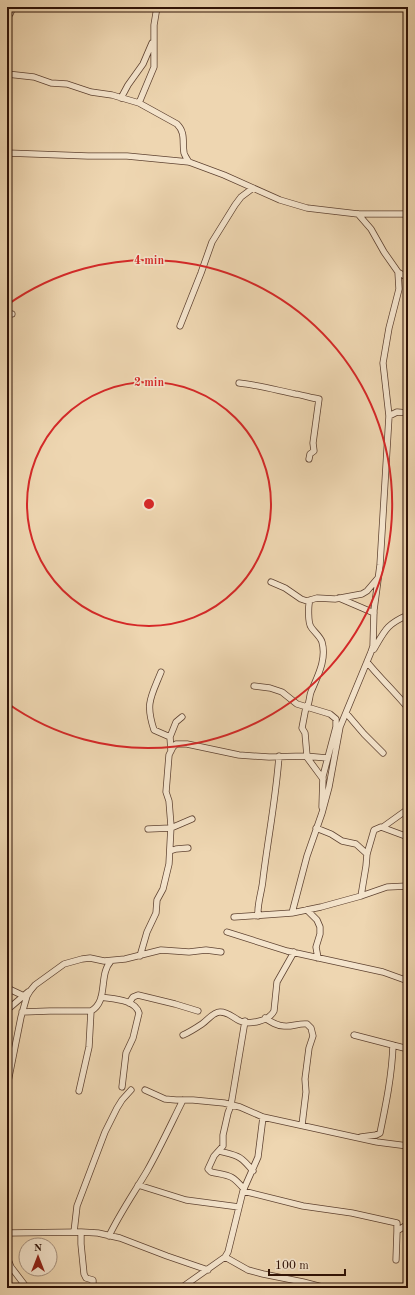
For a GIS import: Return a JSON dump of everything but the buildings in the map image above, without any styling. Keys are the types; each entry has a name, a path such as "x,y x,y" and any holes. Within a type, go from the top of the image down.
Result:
{"street":[{"path":"7,14 11,12 13,7"},
{"path":"139,103 154,67 154,25 157,7"},
{"path":"121,98 143,64 154,40"},
{"path":"7,74 34,77 51,83 67,84 91,92 112,95 139,103 177,124 181,128 184,140 184,154 189,162"},
{"path":"7,153 127,156 189,162 224,175 280,200 307,208 358,214 408,214"},
{"path":"180,326 212,242 235,205 253,188"},
{"path":"358,214 371,229 384,252 398,272 408,278"},
{"path":"292,913 307,856 322,813 340,727 373,646 374,613 378,577 389,416 383,363 388,328 399,289 398,272"},
{"path":"239,383 256,385 272,390 319,399 313,443 314,450 310,454 309,459"},
{"path":"389,416 397,412 408,413"},
{"path":"271,582 285,588 301,600 306,601 317,598 338,598 362,594 367,591 378,577"},
{"path":"338,598 374,613"},
{"path":"310,600 308,608 310,626 322,642 322,656 321,668 311,691 302,728 305,733 307,756 323,779"},
{"path":"371,652 385,629 408,615"},
{"path":"367,662 408,708"},
{"path":"161,672 149,701 148,708 154,730 170,738"},
{"path":"254,686 270,688 282,692 297,704 330,714 336,719 336,727 327,758 323,779 322,813"},
{"path":"346,713 383,753"},
{"path":"171,751 170,738 176,722 182,717"},
{"path":"140,956 147,932 156,913 157,900 163,889 169,864 171,828 169,801 166,792 169,755 176,744 187,744 239,755 270,757 307,756 327,758"},
{"path":"258,916 258,904 263,882 266,849 275,802 279,756"},
{"path":"361,896 366,866 366,854 374,830 383,827 408,809"},
{"path":"148,829 171,828 192,819"},
{"path":"383,827 408,837"},
{"path":"316,828 331,834 342,841 356,844 366,854"},
{"path":"170,851 188,848"},
{"path":"234,917 292,913 361,896 387,887 408,886"},
{"path":"307,910 317,920 320,927 320,934 316,947 318,958"},
{"path":"227,932 294,952 383,972 408,981"},
{"path":"7,1010 35,985 70,961 90,958 104,961 124,960 161,950 189,952 206,950 221,952"},
{"path":"183,1035 216,1013 227,1013 240,1021 256,1022 274,1013 277,982 294,952"},
{"path":"22,1012 91,1011 96,1008 101,997 106,967 111,961"},
{"path":"7,988 24,996"},
{"path":"7,1087 22,1012 30,991"},
{"path":"128,1003 132,996 138,995 198,1011"},
{"path":"101,997 128,1003 136,1007 139,1013 133,1038 126,1053 122,1087"},
{"path":"79,1091 85,1059 89,1047 91,1011"},
{"path":"265,1018 273,1023 283,1026 307,1024 313,1033 312,1043 309,1048 305,1079 306,1092 302,1125"},
{"path":"245,1021 231,1105 223,1135 223,1146 212,1161 208,1169 209,1171 230,1176 236,1180 243,1190 303,1206 352,1213 397,1223 396,1260"},
{"path":"354,1035 408,1049"},
{"path":"357,1137 376,1136 380,1133 388,1096 389,1080 392,1068 393,1045"},
{"path":"74,1232 77,1206 105,1132 117,1108 131,1090"},
{"path":"144,1090 161,1098 231,1105 263,1117 377,1142 406,1146"},
{"path":"109,1236 166,1136 183,1100"},
{"path":"181,1288 225,1257 228,1252 231,1245 233,1230 243,1190 258,1157 263,1117"},
{"path":"219,1151 242,1158 252,1171"},
{"path":"138,1185 186,1200 239,1207"},
{"path":"397,1231 408,1224"},
{"path":"81,1232 84,1274 86,1278 93,1280 93,1288"},
{"path":"7,1233 81,1232 120,1238 208,1270"},
{"path":"225,1257 248,1270 326,1288"},
{"path":"7,1258 9,1268 27,1288"}]}
